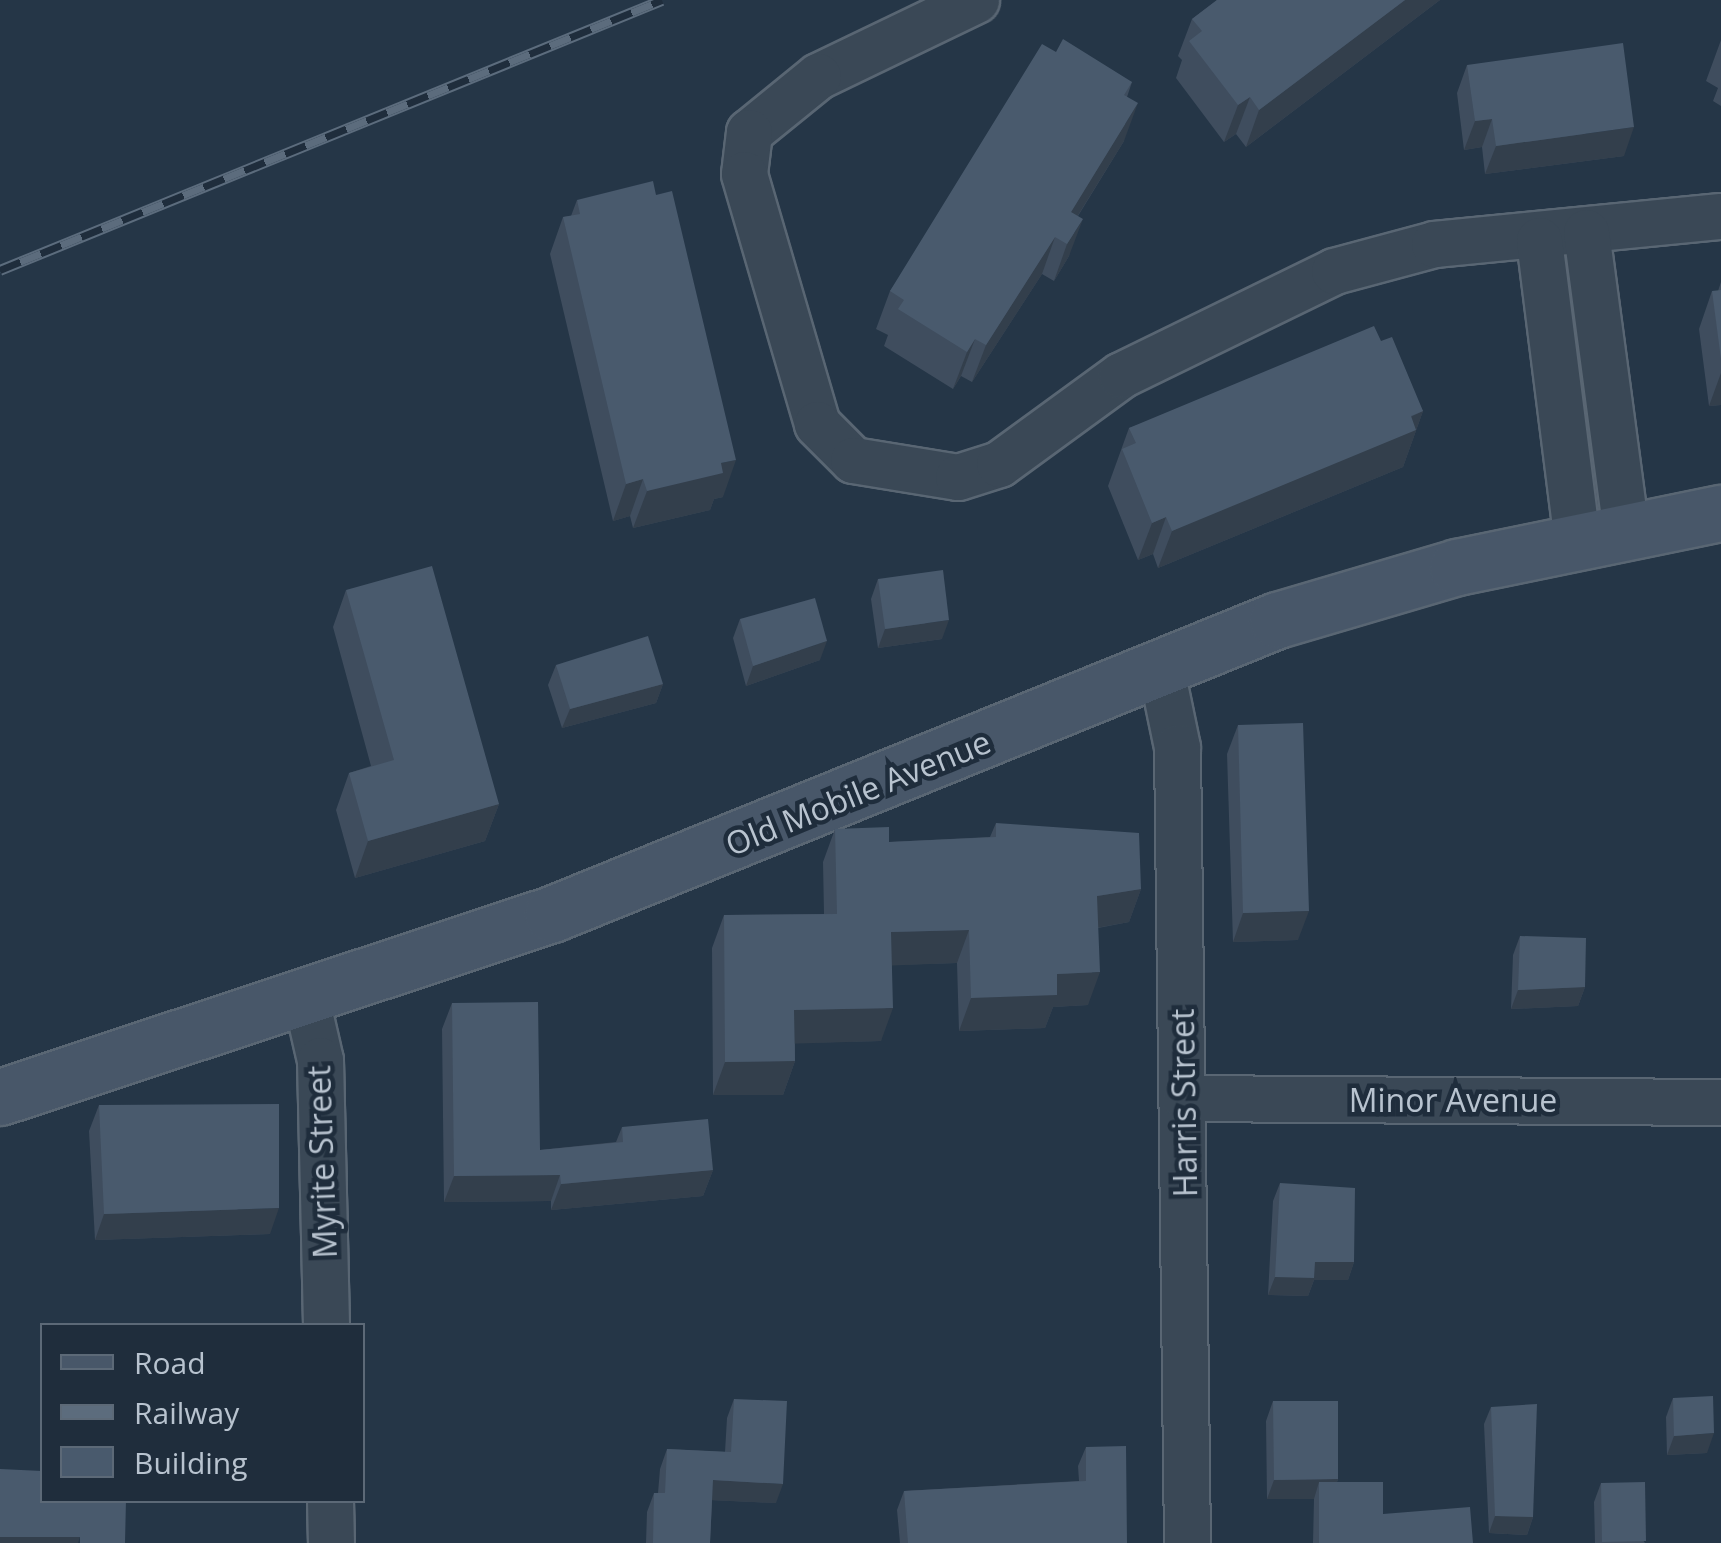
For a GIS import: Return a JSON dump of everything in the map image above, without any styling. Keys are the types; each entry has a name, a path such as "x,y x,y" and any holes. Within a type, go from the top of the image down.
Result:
{"main road":[{"name":"Old Mobile Avenue","path":"0,1096 306,1000 880,788 1160,665 1372,590 1601,535 1721,513"}],"street":[{"path":"976,0 818,76 749,132 744,174 817,424 854,460 958,477 998,464 1120,375 1334,271 1434,244 1539,240 1721,216"},
{"path":"1586,232 1601,535"},
{"path":"1539,240 1601,535"},
{"name":"Harris Street","path":"1160,665 1177,747 1185,1098 1188,1543"},
{"name":"Myrite Street","path":"306,1000 320,1060 326,1323"},
{"name":"Minor Avenue","path":"1185,1098 1721,1102"},
{"path":"330,1503 331,1543"}],"building":[{"path":"1217,0 1405,0 1259,110 1250,97 1238,105 1189,41 1202,31 1192,19"},
{"path":"1063,39 1132,82 1124,95 1138,103 1071,212 1083,219 1067,244 1055,237 986,345 975,339 967,352 898,309 904,300 890,291 1042,44 1056,52"},
{"path":"1623,43 1634,127 1496,146 1492,119 1475,121 1467,65"},
{"path":"653,181 656,195 672,191 736,460 721,463 723,473 647,491 643,479 626,484 563,217 580,214 577,200"},
{"path":"1721,290 1721,359 1712,291"},
{"path":"1374,326 1381,341 1392,337 1423,411 1411,416 1416,430 1172,531 1166,517 1152,523 1122,449 1136,443 1129,428"},
{"path":"432,566 499,804 368,841 349,773 394,760 346,590"},
{"path":"943,570 949,620 885,629 878,579"},
{"path":"815,598 827,641 753,666 740,619"},
{"path":"648,636 663,684 570,709 556,665"},
{"path":"1303,723 1309,911 1243,913 1238,725"},
{"path":"996,823 1139,833 1141,889 1097,896 1100,972 1057,974 1057,995 971,998 969,930 891,932 893,1008 794,1010 795,1061 725,1062 724,915 837,914 835,829 889,827 889,842 996,837"},
{"path":"1520,936 1586,938 1585,987 1518,990"},
{"path":"538,1002 540,1150 623,1142 622,1127 708,1119 713,1170 561,1184 560,1175 454,1176 452,1003"},
{"path":"279,1104 279,1208 104,1214 99,1105"},
{"path":"1280,1183 1355,1188 1354,1262 1315,1262 1314,1278 1275,1277"},
{"path":"1713,1396 1714,1433 1674,1436 1673,1398"},
{"path":"734,1399 787,1401 783,1484 713,1480 710,1543 653,1543 654,1493 665,1493 667,1449 731,1452"},
{"path":"1273,1401 1338,1401 1338,1479 1274,1480"},
{"path":"1537,1404 1533,1517 1495,1516 1491,1407"},
{"path":"1126,1446 1127,1543 908,1543 904,1491 1086,1481 1086,1447"},
{"path":"0,1469 40,1471 40,1503 126,1503 125,1543 80,1543 80,1537 0,1537"},
{"path":"1319,1482 1383,1482 1383,1514 1470,1507 1473,1543 1319,1543"},
{"path":"1645,1482 1646,1541 1602,1542 1601,1483"}],"railway":[{"path":"0,270 662,0"}]}
